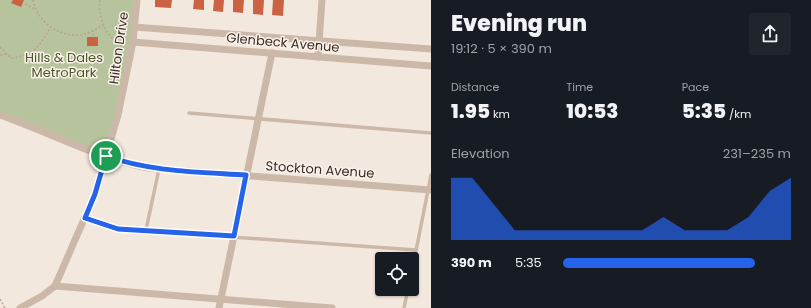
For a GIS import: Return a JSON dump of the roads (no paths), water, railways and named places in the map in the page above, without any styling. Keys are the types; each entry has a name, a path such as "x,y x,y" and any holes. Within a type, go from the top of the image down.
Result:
{"street":[{"name":"Hilton Drive","path":"55,286 95,194 118,115 132,50 137,0"},
{"path":"318,57 322,0"},
{"name":"Glenbeck Avenue","path":"134,27 431,49"},
{"name":"Glenbeck Avenue","path":"133,42 431,66"},
{"path":"219,308 272,53"},
{"name":"Stockton Avenue","path":"0,115 130,165 159,169 429,190"},
{"path":"20,308 42,296 55,286 332,308"}],"lane":[{"path":"189,113 258,120 431,133"},
{"path":"146,230 159,169"},
{"path":"85,218 118,229 416,250 431,175"},
{"path":"404,308 407,296"}],"park label":[{"name":"Hills & Dales MetroPark","path":"64,64"}]}
